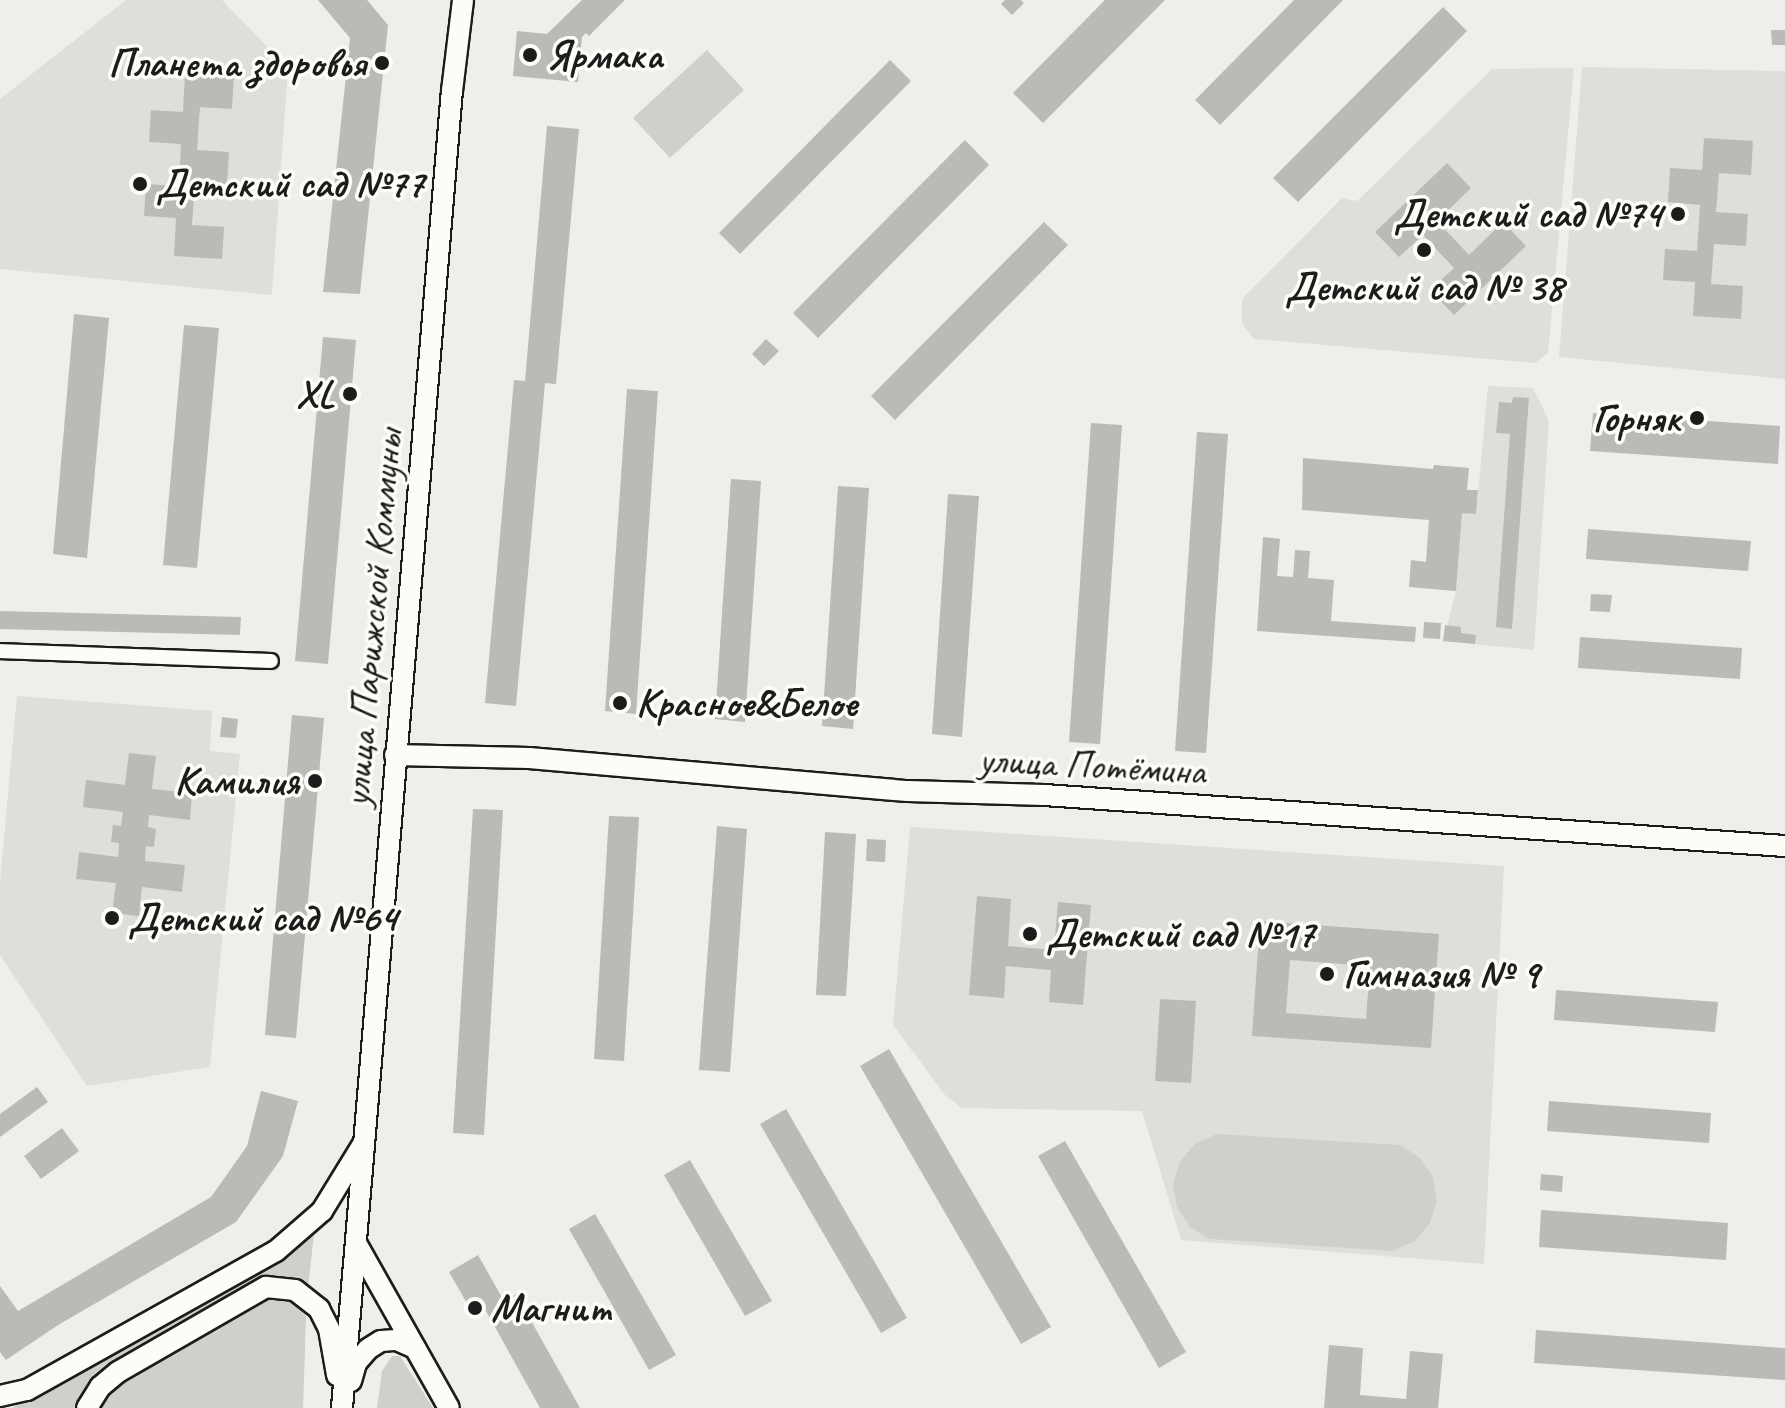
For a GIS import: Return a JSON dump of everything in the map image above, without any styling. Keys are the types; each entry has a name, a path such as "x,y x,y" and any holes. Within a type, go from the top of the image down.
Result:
{"main road":[{"path":"447,0 459,28"},
{"name":"улица Парижской Коммуны","path":"342,1408 395,755 463,0"},
{"name":"улица Потёмина","path":"395,755 529,758 908,791 1044,795 1785,846"},
{"path":"0,1396 27,1390 276,1251 322,1211 365,1141"},
{"path":"356,1243 449,1408"},
{"path":"87,1408 100,1387 118,1372 266,1287 295,1290 319,1309 335,1354 342,1408"},
{"path":"342,1408 356,1363 368,1349 381,1341 397,1340 415,1348"}],"street":[{"path":"0,651 271,661"}],"shaded area":[{"name":"Детский сад №77","path":"126,0 222,0 288,68 272,295 0,269 0,99"},
{"path":"707,50 744,90 670,158 633,118"},
{"name":"Детский сад №74","path":"1582,67 1785,71 1785,379 1559,357"},
{"name":"Детский сад № 38","path":"1574,68 1548,353 1535,363 1254,339 1242,323 1242,299 1342,198 1357,201 1492,69"},
{"path":"1488,386 1533,388 1549,421 1534,650 1443,641 1456,591 1462,513 1476,514"},
{"name":"Детский сад №64","path":"17,696 212,711 210,751 240,754 210,1067 87,1086 0,955 0,882"},
{"name":"Гимназия № 9","path":"910,827 1504,866 1484,1264 1181,1240 1142,1111 962,1108 945,1095 893,1025"},
{"path":"1217,1134 1400,1145 1420,1158 1433,1177 1437,1201 1430,1223 1415,1241 1393,1251 1210,1239 1190,1227 1177,1207 1173,1184 1180,1161 1196,1143"},
{"path":"314,1233 308,1289 286,1281 78,1408 12,1408 282,1259"},
{"path":"263,1300 294,1303 306,1317 303,1408 97,1408 121,1382"},
{"path":"392,1356 400,1356 433,1408 377,1408 382,1371"}],"building":[{"path":"318,0 367,0 388,25 360,294 323,292 350,38"},
{"path":"582,0 625,0 589,36 586,33 582,37 578,82 513,76 517,31 547,34"},
{"path":"1005,0 1021,0 1024,3 1012,15 1001,4"},
{"path":"1105,0 1165,0 1043,123 1013,93"},
{"path":"1294,0 1343,0 1220,125 1195,100"},
{"path":"1443,7 1467,31 1298,202 1273,178"},
{"path":"1771,30 1785,30 1785,45 1772,45"},
{"path":"890,60 911,81 740,254 719,233"},
{"path":"185,74 234,77 232,109 200,107 197,150 229,152 227,184 195,182 192,225 224,227 222,259 174,256 176,218 144,216 146,184 179,186 181,144 149,142 151,110 183,112"},
{"path":"547,126 579,129 556,384 545,383 516,706 485,703 514,380 525,381"},
{"path":"1704,138 1753,141 1751,175 1719,173 1716,212 1748,214 1746,246 1714,244 1711,284 1743,286 1741,319 1693,316 1695,282 1663,280 1665,249 1697,251 1700,205 1668,202 1670,168 1702,170"},
{"path":"965,140 989,165 818,338 793,313"},
{"path":"1447,163 1471,188 1437,221 1469,255 1503,222 1526,246 1454,315 1430,290 1454,268 1423,235 1399,257 1375,232"},
{"path":"1044,222 1068,245 895,420 871,396"},
{"path":"74,314 109,318 87,558 53,554"},
{"path":"184,325 219,328 197,568 163,565"},
{"path":"323,337 356,340 328,664 295,661"},
{"path":"766,339 779,351 764,366 752,354"},
{"path":"627,389 658,391 636,714 605,711"},
{"path":"1513,397 1529,398 1512,629 1496,627 1510,434 1496,433 1499,402 1512,403"},
{"path":"1593,413 1780,426 1778,464 1590,451"},
{"path":"1091,423 1122,425 1100,744 1069,742"},
{"path":"1197,432 1228,434 1206,753 1175,751"},
{"path":"1303,458 1433,469 1434,465 1469,468 1467,490 1478,490 1476,514 1462,513 1456,591 1409,587 1411,560 1426,562 1429,520 1302,510"},
{"path":"731,479 761,481 745,722 715,719"},
{"path":"838,486 869,488 853,729 822,726"},
{"path":"948,494 979,496 962,737 932,734"},
{"path":"1588,529 1751,541 1748,571 1586,559"},
{"path":"1263,537 1280,539 1277,576 1293,577 1295,550 1310,551 1308,578 1334,580 1331,621 1416,627 1415,642 1257,631"},
{"path":"1591,594 1612,595 1610,612 1590,611"},
{"path":"0,611 241,617 240,635 0,629"},
{"path":"1424,622 1441,623 1440,639 1423,638"},
{"path":"1445,625 1461,627 1461,633 1476,635 1475,644 1443,641"},
{"path":"1580,637 1742,648 1740,679 1578,668"},
{"path":"292,715 324,718 296,1038 265,1035"},
{"path":"222,717 238,719 236,738 220,737"},
{"path":"129,753 156,756 152,789 192,793 190,820 149,815 148,827 156,829 154,847 146,846 145,861 185,865 182,892 142,887 139,916 112,913 116,883 76,879 79,852 118,857 119,843 111,842 113,825 121,826 123,812 83,807 86,780 125,785"},
{"path":"473,809 503,810 484,1135 453,1133"},
{"path":"609,816 639,817 624,1061 594,1059"},
{"path":"717,826 747,829 730,1072 699,1070"},
{"path":"825,832 856,834 846,996 816,995"},
{"path":"867,839 886,840 885,862 866,861"},
{"path":"977,896 1011,899 1008,946 1054,950 1058,902 1091,905 1083,1005 1049,1002 1051,970 1006,966 1004,998 969,995"},
{"path":"1260,921 1439,934 1431,1048 1252,1036","holes":["1290,960 1370,966 1366,1019 1286,1013"]},
{"path":"1556,990 1718,1002 1715,1032 1554,1020"},
{"path":"1160,999 1196,1001 1191,1083 1155,1081"},
{"path":"889,1049 1051,1327 1021,1344 860,1066"},
{"path":"37,1087 48,1102 0,1137 0,1114"},
{"path":"261,1091 298,1101 283,1156 236,1222 58,1325 6,1360 0,1352 0,1286 18,1311 211,1197 247,1146"},
{"path":"1549,1101 1711,1113 1709,1143 1547,1131"},
{"path":"786,1109 907,1318 881,1333 760,1124"},
{"path":"62,1128 79,1151 41,1179 24,1156"},
{"path":"1065,1141 1186,1352 1159,1368 1038,1156"},
{"path":"690,1160 772,1301 745,1316 664,1175"},
{"path":"1541,1174 1563,1176 1562,1192 1540,1190"},
{"path":"1541,1210 1728,1223 1726,1260 1539,1247"},
{"path":"595,1214 676,1355 649,1370 569,1229"},
{"path":"478,1255 504,1301 516,1294 580,1408 540,1408 486,1311 475,1317 449,1272"},
{"path":"1536,1330 1785,1348 1785,1380 1534,1363"},
{"path":"1329,1345 1363,1348 1360,1395 1406,1399 1410,1351 1443,1354 1438,1408 1324,1408"}],"place":[{"name":"Ярмака","path":"530,55"},
{"name":"Планета здоровья","path":"382,63"},
{"name":"Детский сад №77","path":"140,184"},
{"name":"Детский сад №74","path":"1678,214"},
{"name":"Детский сад № 38","path":"1424,250"},
{"name":"XL","path":"350,394"},
{"name":"Горняк","path":"1697,418"},
{"name":"Красное&Белое","path":"620,703"},
{"name":"Камилия","path":"315,781"},
{"name":"Детский сад №64","path":"112,918"},
{"name":"Детский сад №17","path":"1030,934"},
{"name":"Гимназия № 9","path":"1327,974"},
{"name":"Магнит","path":"475,1308"}]}
